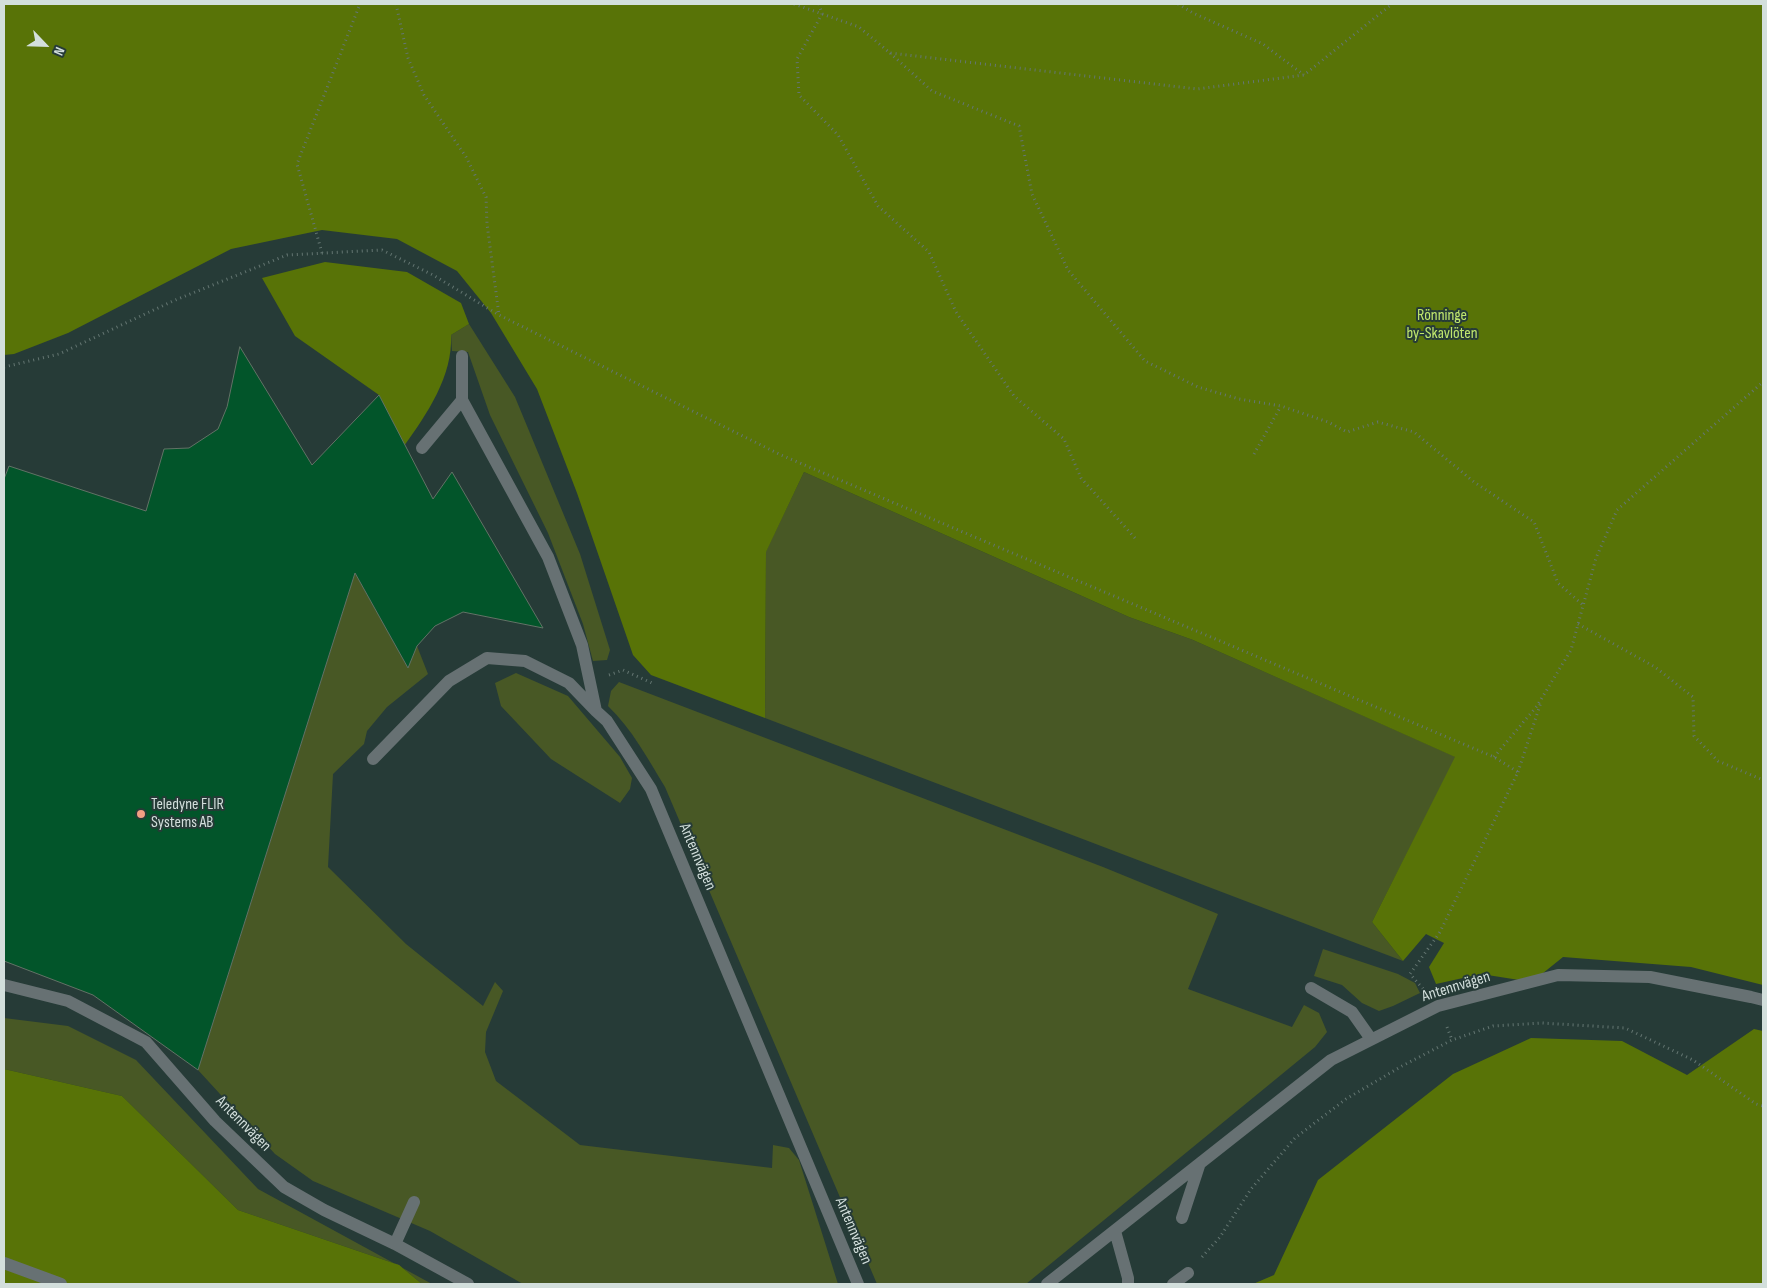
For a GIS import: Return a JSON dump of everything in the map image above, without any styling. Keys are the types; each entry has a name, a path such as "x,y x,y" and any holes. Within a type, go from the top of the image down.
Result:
{"street":[{"path":"462,356 462,400 548,557 582,645 596,711"},
{"path":"422,448 462,400"},
{"name":"Antennvägen","path":"373,759 449,681 487,658 525,661 569,682 607,721 650,788 858,1284"},
{"name":"Antennvägen","path":"1047,1284 1331,1060 1438,1006 1558,975 1650,978 1763,1000"},
{"name":"Antennvägen","path":"4,985 68,1001 146,1042 215,1121 284,1188 324,1210 395,1244 468,1284"},
{"path":"1311,988 1352,1012 1371,1039"},
{"path":"1182,1218 1200,1163"},
{"path":"395,1244 414,1202"},
{"path":"1115,1231 1128,1284"},
{"path":"4,1263 61,1284"},
{"path":"1172,1284 1188,1273"}],"path":[{"path":"322,253 297,164 360,4"},
{"path":"396,4 408,58 424,95 466,157 486,197 487,224 499,315"},
{"path":"794,4 859,26 932,91 1020,126 1032,194 1068,270 1145,361 1198,387 1239,399 1281,406 1328,422 1347,432 1378,422 1414,432 1474,482 1534,522 1558,583 1583,605"},
{"path":"819,4 822,14 797,59 799,95 838,135 878,206 929,252 956,312 1014,396 1064,439 1081,478 1135,538"},
{"path":"1178,4 1263,44 1304,75"},
{"path":"890,53 1197,89 1304,75 1392,4"},
{"path":"4,367 59,354 173,301 287,255 382,250 434,275 499,315 781,455 1494,757 1518,772"},
{"path":"1494,757 1537,706 1571,650 1596,558 1617,510 1763,382"},
{"path":"1254,454 1281,406"},
{"path":"1578,624 1655,667 1692,697 1694,736 1718,761 1763,780"},
{"path":"623,670 652,682"},
{"path":"1410,974 1440,932 1518,772 1544,694"},
{"path":"1188,1273 1220,1237 1251,1189 1295,1138 1346,1099 1402,1066 1452,1040 1493,1026 1542,1023 1624,1028 1694,1060 1756,1104 1763,1106"}],"green space":[{"name":"Rönninge by-Skavlöten","path":"4,4 1763,4 1763,985 1691,967 1563,957 1532,982 1481,974 1436,984 1429,967 1444,943 1426,934 1403,961 1372,922 1455,757 1193,640 1129,617 804,472 766,552 765,718 651,675 633,655 577,493 537,389 491,313 457,271 397,239 322,230 231,249 68,333 14,354 4,355"},
{"path":"325,262 407,272 461,303 469,324 451,335 448,365 443,380 430,408 404,446 379,395 295,336 262,278"},
{"path":"469,324 515,397 580,554 610,650 607,660 593,661 583,624 548,533 490,415 468,352 452,351 451,335"},
{"path":"804,472 1129,617 1193,640 1456,757 1372,922 1403,961 765,718 766,551"},
{"path":"355,573 408,667 417,646 428,674 387,707 367,731 364,744 333,774 328,867 406,944 483,1006 495,982 503,991 486,1032 485,1052 496,1081 580,1145 772,1168 773,1145 789,1148 799,1160 838,1284 523,1284 430,1231 313,1181 275,1154 198,1070"},
{"path":"516,673 568,696 620,757 632,778 630,789 620,803 551,759 501,706 495,683"},
{"path":"619,682 1103,867 1218,914 1188,989 1292,1027 1304,1005 1319,1013 1327,1032 1315,1047 1026,1284 877,1284 665,787 632,734 608,706 611,691"},
{"path":"1323,949 1398,974 1415,983 1420,993 1379,1011 1362,1003 1342,985 1314,976"},
{"path":"4,1018 68,1026 136,1060 258,1189 394,1263 238,1210 122,1096 4,1069"},
{"path":"1754,1029 1763,1031 1763,1284 1253,1284 1274,1275 1318,1180 1453,1074 1531,1038 1622,1041 1687,1075"},
{"path":"4,1069 122,1096 238,1210 399,1265 422,1284 4,1284"},
{"path":"403,1268 432,1284 422,1284"}],"building":[{"name":"Teledyne FLIR Systems AB","path":"240,347 312,465 379,395 433,499 452,472 543,628 463,612 435,626 417,646 408,668 355,573 198,1070 93,995 4,961 4,479 9,466 146,511 164,449 189,448 218,429 227,407"}],"place":[{"name":"Teledyne FLIR Systems AB","path":"141,814"}]}
